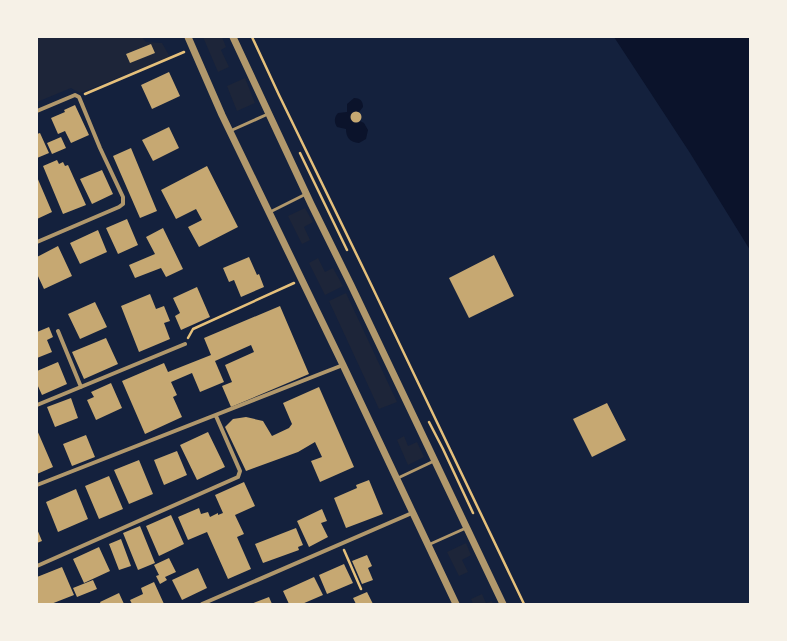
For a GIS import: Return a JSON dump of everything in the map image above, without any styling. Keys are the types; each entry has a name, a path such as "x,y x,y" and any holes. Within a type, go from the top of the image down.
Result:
{"street":[{"path":"188,37 222,115 268,213 343,365 456,604"},
{"path":"233,37 306,194 503,604"},
{"path":"37,111 77,96 123,197 123,204 119,207 37,242"},
{"path":"58,331 81,387"},
{"path":"37,405 185,344"},
{"path":"37,486 343,365"},
{"path":"37,566 238,477 240,471 216,416"},
{"path":"202,604 412,513"}],"lane":[{"path":"230,131 268,114"},
{"path":"268,213 306,194"},
{"path":"396,479 434,461"},
{"path":"428,545 466,528"}],"path":[{"path":"252,37 524,604"},
{"path":"77,96 193,48"},
{"path":"185,344 193,329 301,279"},
{"path":"342,544 361,589"}],"shaded area":[{"path":"37,37 142,37 146,42 162,43 170,57 80,93 71,88 37,102"},
{"path":"203,37 222,37 226,47 221,50 229,67 218,72"},
{"path":"614,37 750,37 750,250 690,153"},
{"path":"245,78 255,103 237,111 227,86"},
{"path":"354,98 361,100 363,107 359,112 352,113 351,118 353,122 356,123 360,121 364,123 368,130 366,139 359,143 353,142 349,139 346,129 337,127 335,121 338,113 347,112 347,104"},
{"path":"305,208 313,222 304,227 310,240 302,244 288,216"},
{"path":"318,258 325,272 333,268 343,286 325,295 309,263"},
{"path":"346,293 397,402 379,409 329,301"},
{"path":"404,436 408,446 417,442 424,457 408,465 397,440"},
{"path":"466,543 471,555 462,560 468,572 459,576 447,552"},
{"path":"482,594 486,603 492,601 493,604 473,604 471,599"}],"building":[{"path":"151,44 155,53 130,63 126,54"},
{"path":"169,72 180,96 152,109 141,85"},
{"path":"75,105 89,135 71,143 65,131 58,134 51,118 65,112 64,110"},
{"path":"356,111 360,113 362,117 360,121 356,123 352,121 350,117 352,113"},
{"path":"169,127 179,148 153,161 142,140"},
{"path":"40,133 49,153 37,158 37,134"},
{"path":"61,137 66,148 52,154 47,143"},
{"path":"131,148 157,211 140,218 113,156"},
{"path":"57,160 59,164 63,162 65,166 68,165 86,205 63,214 43,166"},
{"path":"207,166 238,227 199,247 188,227 202,220 196,209 176,219 161,190"},
{"path":"102,170 113,194 92,204 80,179"},
{"path":"37,177 52,212 37,219"},
{"path":"127,219 138,245 118,254 106,228"},
{"path":"163,228 183,269 166,277 161,268 135,278 129,265 155,254 146,237"},
{"path":"98,230 107,252 80,264 70,243"},
{"path":"58,246 72,276 44,289 37,274 37,257"},
{"path":"494,255 514,296 469,318 449,278"},
{"path":"249,257 257,275 259,274 264,287 241,297 234,280 229,282 223,268"},
{"path":"197,287 210,317 181,330 175,316 180,313 173,298"},
{"path":"150,294 156,309 164,306 170,321 164,323 170,339 139,352 121,306"},
{"path":"95,302 107,327 80,339 68,314"},
{"path":"280,306 309,374 231,407 222,386 232,382 225,365 254,352 251,345 215,361 224,382 200,392 192,373 171,382 177,395 173,397 182,417 145,434 122,381 164,363 168,372 211,355 204,338"},
{"path":"49,327 53,337 47,340 52,352 37,358 37,332"},
{"path":"106,338 118,364 84,379 72,352"},
{"path":"58,362 67,384 42,395 37,384 37,371"},
{"path":"111,383 122,408 96,420 87,400 94,397 91,392"},
{"path":"319,387 354,467 320,482 311,461 322,457 315,442 298,452 246,471 225,427 233,419 246,417 263,421 272,436 289,428 292,424 283,403"},
{"path":"71,398 78,418 55,427 47,407"},
{"path":"607,403 626,440 592,457 573,419"},
{"path":"37,430 53,467 37,474"},
{"path":"208,432 225,467 197,480 180,445"},
{"path":"86,435 95,457 72,466 63,444"},
{"path":"177,451 187,475 164,485 154,460"},
{"path":"139,460 153,494 129,504 114,470"},
{"path":"109,476 123,509 99,519 85,486"},
{"path":"369,480 383,514 346,528 334,498 357,488 356,485"},
{"path":"244,482 255,506 235,515 244,534 237,537 251,569 228,579 207,532 188,540 178,517 199,508 201,514 208,512 210,517 218,513 218,515 223,513 215,495"},
{"path":"76,489 88,519 58,532 46,502"},
{"path":"322,509 327,521 321,523 328,537 309,547 297,521"},
{"path":"171,515 184,544 159,556 146,526"},
{"path":"140,526 155,563 138,570 123,533"},
{"path":"296,528 303,545 298,547 299,550 263,563 255,544"},
{"path":"37,529 42,541 37,543"},
{"path":"121,539 131,566 119,570 109,544"},
{"path":"99,547 110,571 84,583 73,559"},
{"path":"367,555 372,566 368,568 373,580 362,584 352,561"},
{"path":"169,558 176,572 165,577 167,580 160,584 156,576 159,575 154,565"},
{"path":"344,564 353,583 327,594 319,575"},
{"path":"62,567 74,595 51,604 37,604 37,577"},
{"path":"198,568 207,588 182,600 172,580"},
{"path":"314,577 323,595 302,604 289,604 283,591"},
{"path":"93,580 97,589 77,597 73,588"},
{"path":"154,582 164,604 132,604 130,600 143,594 141,588"},
{"path":"367,592 373,604 356,604 353,598"},
{"path":"119,593 124,604 101,604 100,602"},
{"path":"269,597 272,604 251,604"}]}
